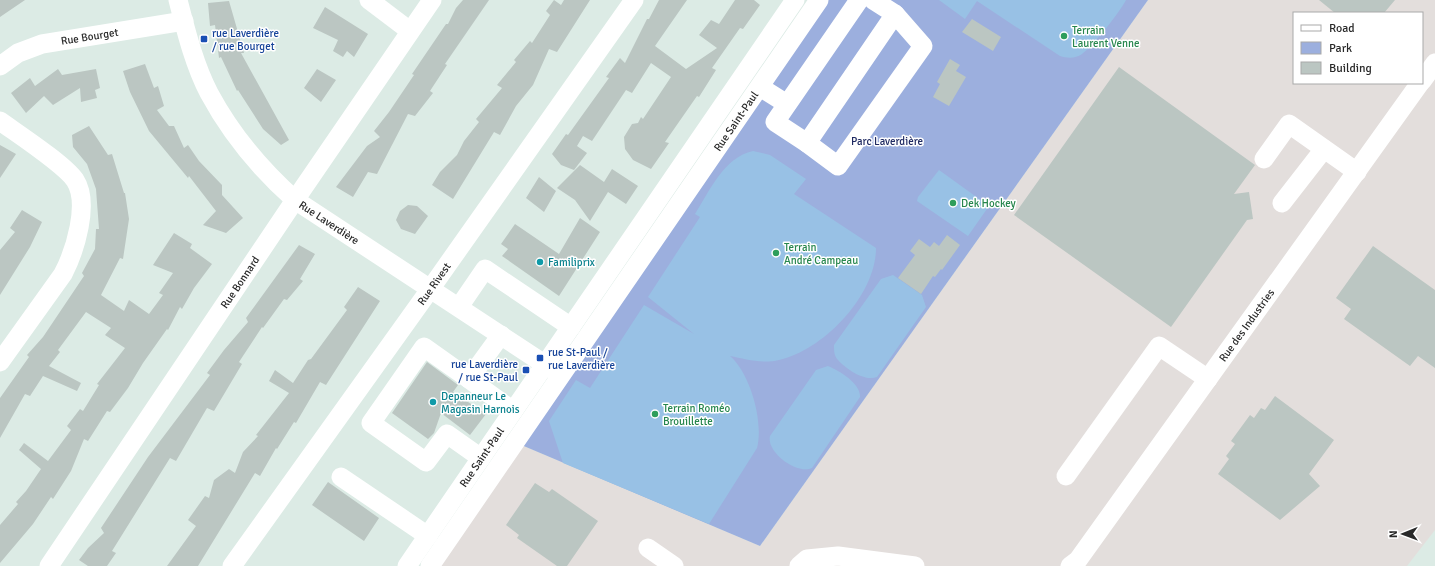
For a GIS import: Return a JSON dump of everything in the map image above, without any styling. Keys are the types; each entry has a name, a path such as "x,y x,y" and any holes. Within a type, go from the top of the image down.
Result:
{"street":[{"name":"Rue Laverdière","path":"178,0 196,60 209,92 246,150 269,177 295,200 431,288 561,375"},
{"path":"369,0 410,31"},
{"name":"Rue Bonnard","path":"49,566 295,200 432,0"},
{"name":"Rue Rivest","path":"232,566 431,288 634,0"},
{"name":"Rue Saint-Paul","path":"407,566 795,0"},
{"name":"Rue Saint-Paul","path":"430,566 819,0"},
{"path":"859,0 775,122 838,166 923,46 895,14 873,0"},
{"path":"807,143 895,14"},
{"name":"Rue Bourget","path":"0,66 18,53 42,44 184,22"},
{"name":"Rue des Industries","path":"1423,79 1435,63"},
{"path":"749,68 762,82 787,104"},
{"name":"Rue des Industries","path":"1070,566 1078,560 1420,84"},
{"path":"0,121 66,170 75,180 81,200 80,222 69,262 63,274 0,362"},
{"path":"1264,159 1289,124 1356,172"},
{"path":"1282,204 1324,149"},
{"path":"691,152 706,163"},
{"path":"638,230 652,242"},
{"path":"462,310 485,269 569,330"},
{"path":"469,379 501,335"},
{"path":"1066,476 1159,346 1208,379"},
{"path":"490,479 478,462 447,434 426,462 371,423 424,347 513,411"},
{"path":"341,477 428,536"},
{"path":"648,548 674,566"},
{"path":"799,566 807,560 838,556 915,566"}],"shaded area":[{"name":"Terrain Laurent Venne","path":"939,0 1126,0 1112,21 1087,50 1077,57 1071,58 1060,56 977,1 965,19"},
{"path":"1148,0 1435,0 1435,530 1407,566 439,566 519,444 760,546"},
{"path":"753,151 770,155 806,179 794,194 876,248 874,266 867,284 857,301 844,318 829,333 813,345 796,354 773,361 754,361 730,356 744,374 754,399 759,425 759,437 757,448 709,524 563,463 549,421 576,380 590,388 644,305 694,334 648,297 700,217 695,214 718,176 734,160"},
{"name":"Dek Hockey","path":"939,170 989,206 968,236 917,201 918,197"},
{"path":"893,275 922,295 926,307 877,377 867,378 851,371 838,360 835,355 834,345 881,279"},
{"path":"828,366 849,378 857,387 860,397 812,468 799,468 784,461 778,455 770,442 770,436 816,370"}],"green space":[{"name":"Parc Laverdière","path":"824,0 1148,0 760,546 519,444"}],"building":[{"path":"0,0 25,0 0,17"},
{"path":"463,0 489,0 445,64 447,65 430,91 433,93 415,116 408,114 377,174 368,172 353,197 336,187 367,146 380,137 374,131 389,112 414,75 412,74 446,24 448,24 456,8"},
{"path":"554,0 561,5 564,0 590,0 557,52 549,49 533,85 516,106 500,135 494,132 453,199 432,185 440,172 457,155 464,141 479,122 476,119 502,88 497,85 516,62 514,60 530,41 532,43 550,15 546,11"},
{"path":"659,0 687,0 655,46 686,69 717,48 699,35 711,20 719,24 735,0 754,0 760,5 743,29 740,28 712,68 716,70 699,97 697,96 665,142 669,143 651,169 633,160 625,149 624,137 632,124 638,123 641,117 643,119 671,77 651,63 632,93 626,90 592,141 583,136 577,146 587,153 574,170 561,165 552,154 566,134 568,135 609,78 606,77 620,58 625,63 647,19 649,19"},
{"path":"1319,0 1395,0 1385,12 1334,12"},
{"path":"229,1 244,53 241,53 289,140 281,145 263,129 238,90 237,91 221,57 219,58 215,25 210,26 208,3"},
{"path":"325,7 368,34 354,57 347,51 343,57 333,51 338,40 313,28"},
{"path":"972,19 1001,37 993,51 962,32"},
{"path":"950,59 960,65 956,71 966,77 949,106 933,97 940,84 937,82"},
{"path":"145,64 154,88 158,86 164,106 157,110 169,126 174,126 184,148 188,145 199,161 222,185 222,195 243,218 226,233 203,225 216,211 189,176 188,178 149,131 130,92 123,71"},
{"path":"1119,67 1255,165 1234,194 1249,192 1253,219 1247,220 1171,327 1014,215"},
{"path":"58,69 62,75 96,69 100,88 95,90 97,98 81,102 80,88 53,105 44,96 26,113 11,93 30,78 35,86"},
{"path":"317,69 336,80 321,102 304,88"},
{"path":"89,126 108,155 112,154 125,193 129,219 123,259 120,258 101,295 124,311 129,300 149,314 163,295 159,293 173,273 153,265 174,233 192,244 190,248 212,264 194,288 182,309 180,307 168,330 167,329 143,363 128,388 110,412 107,411 88,441 84,439 71,471 53,499 51,497 33,524 0,563 0,525 18,504 16,502 26,491 41,469 19,450 24,443 48,461 71,430 67,426 80,409 83,411 99,385 97,384 125,348 105,335 111,328 86,312 58,350 60,352 49,366 81,383 77,391 43,376 30,396 25,394 0,438 0,398 29,357 27,355 43,337 84,276 82,273 95,249 96,229 99,229 96,189 87,164 73,147 72,135"},
{"path":"0,145 16,154 0,178"},
{"path":"580,165 604,182 612,169 638,186 626,204 608,192 590,221 575,200 557,188"},
{"path":"539,177 556,191 544,212 526,198"},
{"path":"408,205 417,206 428,216 415,234 401,229 396,220 400,211"},
{"path":"22,210 42,222 30,247 0,295 0,250 15,232 10,228"},
{"name":"Familiprix","path":"580,218 600,232 559,296 502,256 508,249 501,244 515,224 559,254"},
{"path":"947,235 960,245 942,270 941,269 935,277 933,276 921,294 898,278 915,255 910,251 919,239 930,247 934,242 939,246"},
{"path":"299,245 315,254 300,279 303,281 287,300 284,299 263,328 262,327 239,362 242,364 214,411 207,408 176,461 170,458 112,551 116,553 107,566 88,566 79,560 88,548 104,533 101,528 148,457 210,375 207,373 224,350 248,322 246,318"},
{"path":"1373,246 1435,290 1435,368 1418,356 1410,366 1344,319 1351,309 1336,298"},
{"path":"358,287 380,301 326,385 320,382 296,423 294,422 277,449 276,448 260,476 255,473 198,566 167,566 196,526 188,520 205,496 209,498 214,480 229,469 235,473 243,452 258,436 256,435 289,393 269,381 275,370 293,383 308,360 311,359 347,310 344,307"},
{"name":"Depanneur Le Magasin Harnois","path":"427,362 458,385 453,392 486,414 470,435 441,413 434,433 428,439 392,413"},
{"path":"1275,396 1334,440 1309,474 1320,486 1280,520 1218,474 1229,459 1226,456 1235,444 1231,441 1250,415 1254,418 1261,408 1265,410"},
{"path":"328,482 379,518 364,541 312,505"},
{"path":"535,483 549,492 552,489 598,521 567,566 557,566 517,538 519,535 506,525"}],"place":[{"name":"Terrain Laurent Venne","path":"1064,36"},
{"name":"rue Laverdière / rue Bourget","path":"204,39"},
{"name":"Dek Hockey","path":"953,203"},
{"name":"Terrain André Campeau","path":"776,253"},
{"name":"Familiprix","path":"540,262"},
{"name":"rue St-Paul / rue Laverdière","path":"540,358"},
{"name":"rue Laverdière / rue St-Paul","path":"526,370"},
{"name":"Depanneur Le Magasin Harnois","path":"433,402"},
{"name":"Terrain Roméo Brouillette","path":"655,414"}]}
